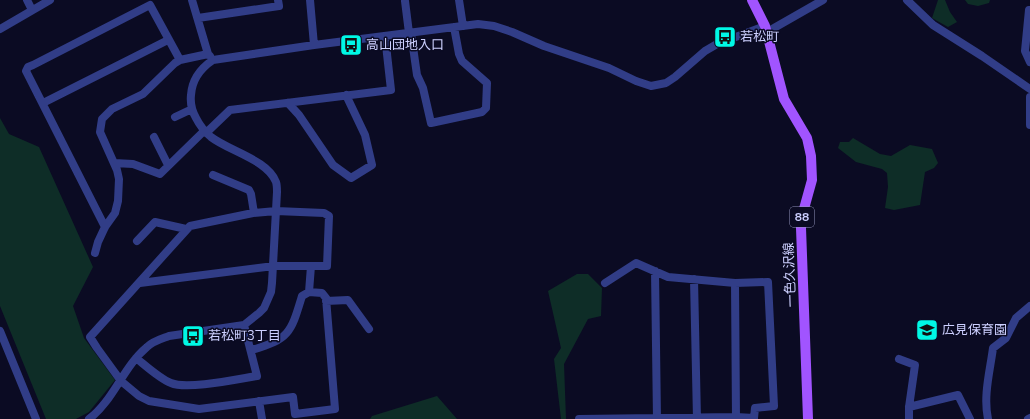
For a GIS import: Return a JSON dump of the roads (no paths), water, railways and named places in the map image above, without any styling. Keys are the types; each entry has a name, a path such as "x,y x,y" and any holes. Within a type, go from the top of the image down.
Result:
{"main road":[{"name":"一色久沢線","path":"752,0 766,29 781,91 807,138 811,156 812,180 802,216 801,228 808,419"}],"street":[{"path":"27,0 32,10"},
{"path":"0,29 50,0"},
{"path":"192,0 211,57"},
{"path":"198,18 279,6 278,0"},
{"path":"459,0 463,26"},
{"path":"95,253 105,227 115,213 118,200 119,179 117,170 100,132 102,119 112,109 143,94 180,60 478,24 494,26 512,32 544,46 609,68 636,82 651,86 666,83 705,51 717,44 766,29 823,0"},
{"path":"907,0 933,25 1030,88"},
{"path":"312,1 314,45"},
{"path":"405,1 417,75 423,88 431,123 482,112 486,108 487,83 462,61 459,54 454,27"},
{"path":"105,227 26,71 28,67 150,5 180,60"},
{"path":"1029,10 1025,51 1030,62"},
{"path":"114,163 132,164 160,174 168,165 230,110 391,90 385,36"},
{"path":"42,102 168,40"},
{"path":"89,419 102,407 136,358 147,346 157,340 169,336 244,325 259,313 268,301 271,292 274,266 276,183 268,171 255,160 225,146 205,132 199,125 192,109 190,99 192,87 201,70 211,57"},
{"path":"288,103 300,115 333,165 351,178 372,165 365,135 346,95"},
{"path":"1030,97 1030,125"},
{"path":"175,117 192,109"},
{"path":"154,138 168,165"},
{"path":"213,175 249,190 254,213"},
{"path":"140,283 274,266 327,266 329,216 324,213 276,211 254,213 190,226 90,337 121,381 138,396 149,401 199,409 292,397 295,414 310,416 335,409 326,301 322,293 309,292 302,296 291,328 282,337 270,345 252,350"},
{"path":"136,240 155,222 186,230"},
{"path":"579,419 754,418 755,408 774,406 768,282 735,283 668,276 636,263 605,283"},
{"path":"309,292 311,266"},
{"path":"655,271 657,418"},
{"path":"694,279 696,418"},
{"path":"735,283 736,418"},
{"path":"326,301 348,300 369,330"},
{"path":"988,419 986,412 987,392 993,348 1006,338 1016,318 1030,306"},
{"path":"136,358 169,383 177,386 257,376 252,350 244,325"},
{"path":"0,331 36,419"},
{"path":"0,353 8,350"},
{"path":"899,359 914,365 909,419"},
{"path":"909,408 958,395 970,419"},
{"path":"259,401 262,419"}],"place":[{"name":"若松町","path":"725,37"},
{"name":"高山団地入口","path":"351,45"},
{"name":"広見保育園","path":"927,330"},
{"name":"若松町3丁目","path":"193,336"}]}
